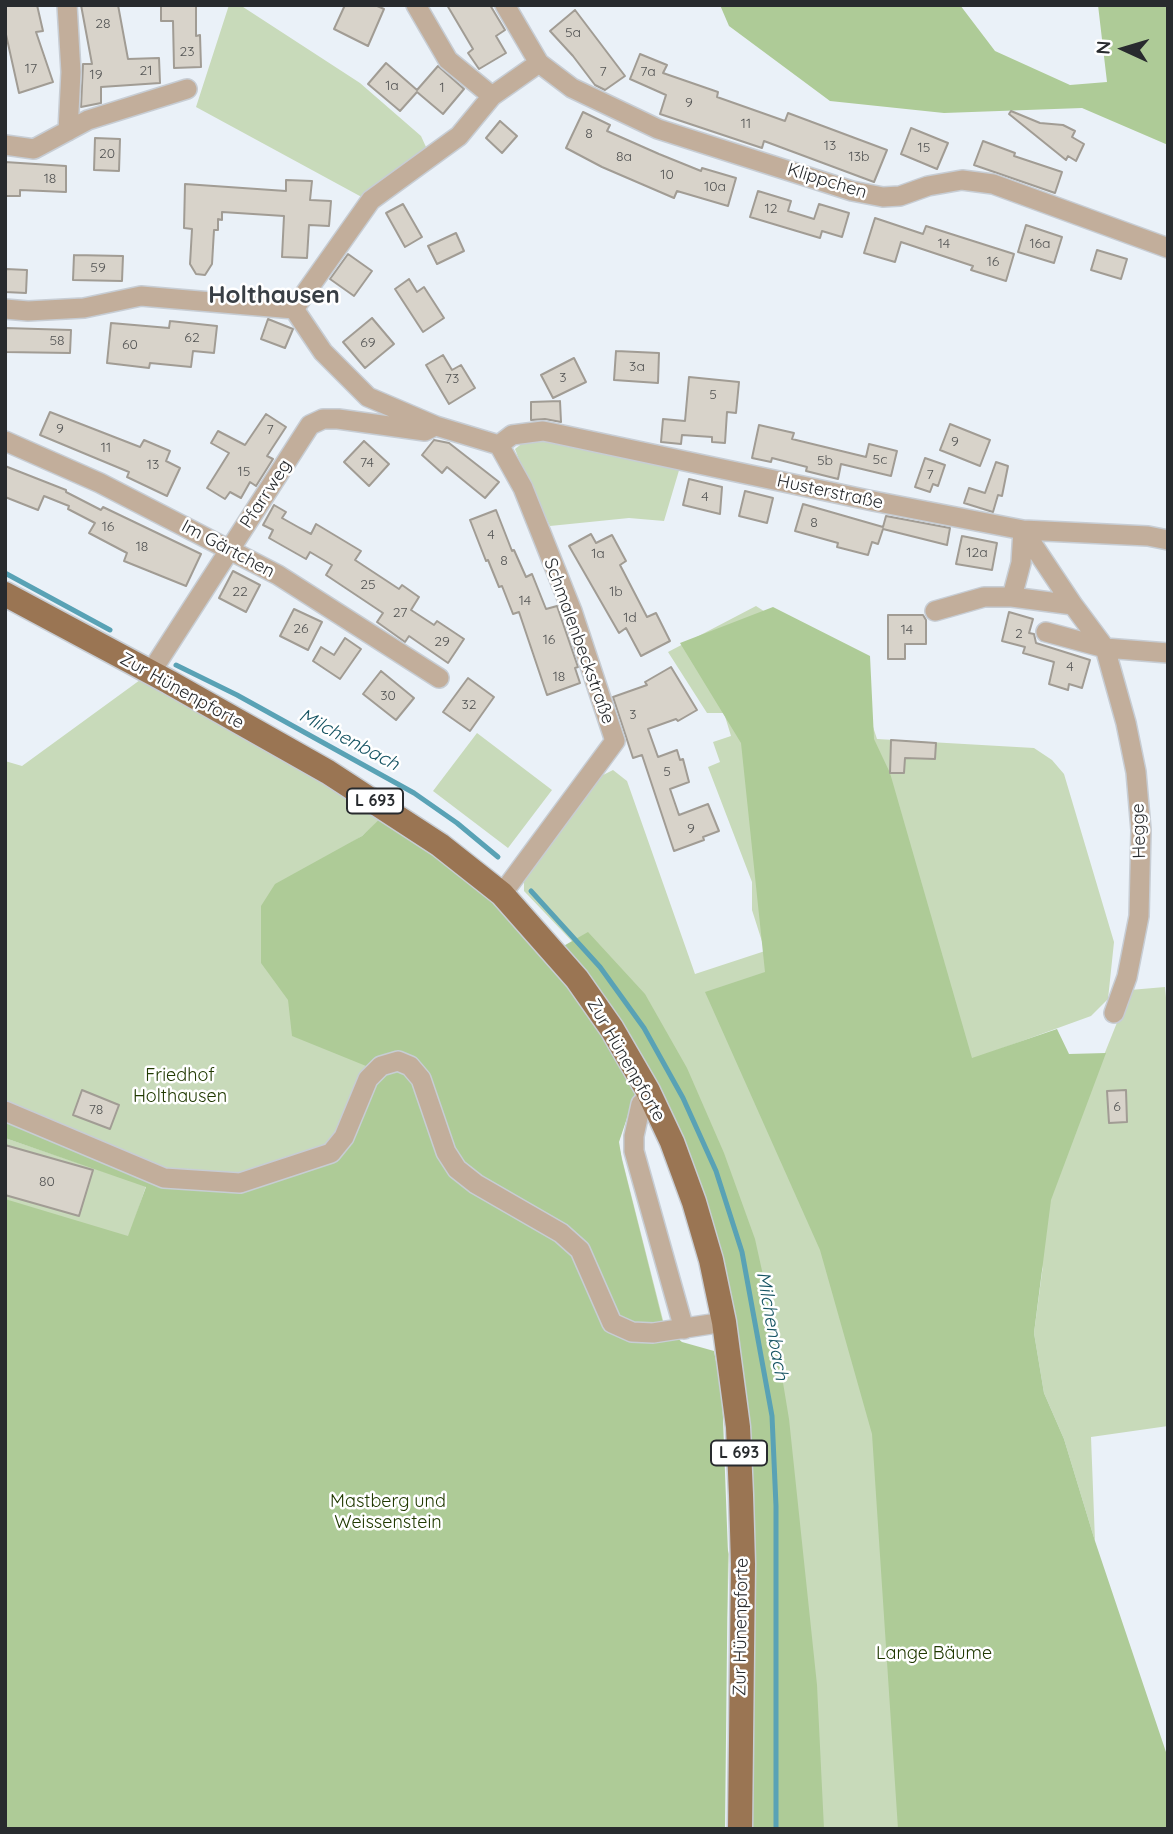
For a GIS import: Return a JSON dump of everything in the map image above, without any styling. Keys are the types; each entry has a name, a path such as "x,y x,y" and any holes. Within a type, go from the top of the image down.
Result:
{"main road":[{"name":"Zur Hünenpforte","path":"5,594 151,672 328,772 440,845 502,894 577,979 612,1029 646,1101 672,1142 694,1202 724,1322 738,1427 741,1495 743,1564 740,1829"}],"street":[{"path":"68,5 71,72 68,131"},
{"path":"416,5 448,60 492,96"},
{"name":"Klippchen","path":"505,5 539,63 572,88 658,129 852,191 883,197 900,196 928,186 962,180 993,184 1168,247"},
{"path":"294,309 371,200 459,136 492,96 539,63"},
{"path":"5,145 34,149 88,120 187,89"},
{"path":"5,309 28,311 84,308 141,296 294,309"},
{"path":"294,309 323,352 368,397 436,426 499,445"},
{"name":"Pfarrweg","path":"151,672 310,425 323,419 338,419 425,431 436,426"},
{"name":"Husterstraße","path":"499,445 512,435 543,431 1023,530 1148,536 1168,540"},
{"name":"Im Gärtchen","path":"5,441 100,482 231,549 278,575 439,678"},
{"name":"Schmalenbeckstraße","path":"499,445 523,488 572,611 602,717 615,741 502,894"},
{"path":"1012,597 1021,563 1023,530"},
{"name":"Hegge","path":"1023,530 1105,648 1136,772 1141,830 1139,916 1127,976 1114,1013"},
{"path":"935,611 984,597 1012,597 1073,605"},
{"path":"1046,632 1105,648 1168,653"},
{"path":"5,1111 164,1178 240,1183 331,1153 344,1136 368,1079 381,1066 398,1061 410,1066 421,1079 446,1152 457,1169 476,1184 561,1233 579,1250 591,1271 612,1323 632,1332 653,1333 724,1322"},
{"path":"646,1101 634,1136 634,1151 684,1329"}],"green space":[{"path":"229,5 240,5 360,83 421,136 426,147 369,201 196,107"},
{"path":"720,5 960,5 995,51 1070,85 1107,82 1098,5 1168,5 1168,145 1082,108 944,113 830,101 729,26"},
{"path":"529,438 680,467 664,521 629,518 550,526 515,449"},
{"name":"Lange Bäume","path":"756,606 854,669 877,739 1034,748 1052,760 1064,774 1114,942 1108,999 1091,1016 978,1057 1056,1184 1130,990 1165,987 1168,1019 1168,1426 1091,1437 1095,1541 1064,1439 1044,1393 1034,1333 1043,1265 1021,1350 1168,1829 753,1829 761,1653 755,1460 737,1325 585,955 524,891 524,880 601,776 613,770 627,781 695,974 765,951 752,910 752,882 708,767 720,762 713,742 731,736 724,713 707,713 668,652"},
{"name":"Lange Bäume","path":"773,607 870,656 874,739 890,773 972,1058 1057,1029 1069,1054 1106,1053 1051,1200 1034,1333 1044,1393 1064,1439 1095,1541 1168,1758 1168,1829 898,1829 872,1434 820,1250 705,992 765,972 741,743 680,643"},
{"name":"Mastberg und Weissenstein","path":"151,672 390,811 362,836 346,846 616,1135 666,1332 729,1554 726,1650 5,1829 5,1138 146,1186 129,1237 195,1260 333,1144 240,1180 164,1176 5,1109 5,761 22,766"},
{"path":"477,733 552,790 508,848 433,791"},
{"name":"Mastberg und Weissenstein","path":"389,810 553,952 588,932 645,994 687,1068 724,1153 755,1239 772,1316 789,1419 817,1685 824,1829 750,1829 755,1560 748,1426 742,1371 640,1079 619,1142 664,1327 682,1342 714,1351 722,1392 728,1553 725,1829 5,1829 5,1199 128,1236 146,1187 5,1138 5,1115 164,1183 241,1184 335,1154 371,1068 292,1036 288,1000 261,963 261,906 275,884 362,836"}],"building":[{"path":"5,5 37,5 43,31 36,32 53,82 19,93 5,30"},
{"path":"81,5 118,5 128,59 159,58 160,83 101,87 101,103 81,107 83,64 92,64"},
{"path":"161,5 196,5 196,36 200,35 201,67 174,68 173,21 161,21"},
{"path":"345,5 375,5 384,9 368,46 334,29"},
{"path":"447,5 490,5 505,30 496,36 506,53 479,69 468,53 473,49"},
{"path":"575,10 625,76 605,90 595,85 550,31"},
{"path":"640,54 667,65 663,73 718,92 717,97 785,121 788,113 887,150 874,182 764,141 762,148 660,114 666,95 630,79"},
{"path":"386,63 417,90 438,66 464,89 443,114 417,92 400,111 368,84"},
{"path":"1011,111 1040,123 1063,125 1075,131 1072,137 1084,144 1076,161 1068,156 1066,160 1009,114"},
{"path":"583,112 610,125 607,131 659,154 701,171 702,168 736,178 728,206 677,191 674,198 602,167 566,148"},
{"path":"500,121 517,136 502,153 486,138"},
{"path":"911,128 948,143 937,169 901,154"},
{"path":"95,138 120,139 119,171 94,170"},
{"path":"983,141 1015,153 1014,156 1062,172 1055,193 974,165"},
{"path":"5,162 66,166 66,192 20,190 20,196 5,196"},
{"path":"286,180 312,181 310,200 331,201 329,226 309,225 307,258 282,257 284,216 222,212 222,220 218,219 218,230 214,230 212,264 205,275 196,274 190,264 192,229 184,228 185,184 286,191"},
{"path":"758,191 791,201 788,211 814,219 819,204 849,213 842,237 822,231 820,238 750,217"},
{"path":"403,204 422,237 405,247 386,213"},
{"path":"875,218 923,234 926,226 1014,254 1006,281 971,270 973,266 901,242 895,262 864,253"},
{"path":"1026,225 1062,237 1054,263 1018,252"},
{"path":"456,233 464,251 437,264 428,246"},
{"path":"1097,250 1127,259 1121,279 1091,270"},
{"path":"348,254 372,271 354,296 330,279"},
{"path":"74,255 123,256 122,281 73,280"},
{"path":"6,269 27,270 26,293 5,292"},
{"path":"409,279 417,292 424,287 444,318 423,332 395,289"},
{"path":"372,318 394,344 365,368 343,342"},
{"path":"268,319 293,329 285,348 261,339"},
{"path":"170,321 217,326 214,353 193,351 191,367 150,363 149,368 107,363 111,323 169,328"},
{"path":"5,328 71,330 70,353 5,352"},
{"path":"616,351 659,353 658,383 614,380"},
{"path":"443,355 452,370 461,365 475,388 449,404 426,365"},
{"path":"574,358 586,382 553,398 541,375"},
{"path":"689,377 739,382 736,413 727,412 725,443 712,442 712,437 682,435 681,444 661,442 663,419 685,421"},
{"path":"560,401 561,422 531,420 531,402"},
{"path":"50,412 140,447 144,440 170,451 166,461 180,468 167,496 127,477 129,472 40,435"},
{"path":"266,414 286,427 267,456 273,459 256,486 250,482 241,498 230,492 225,499 207,488 229,453 211,443 218,431 245,445"},
{"path":"950,424 990,440 980,466 940,450"},
{"path":"759,425 794,433 792,439 866,457 869,444 897,451 891,476 841,464 838,479 772,458 771,462 752,458"},
{"path":"434,440 449,443 499,482 485,498 447,467 442,473 422,455"},
{"path":"364,441 389,464 369,486 344,462"},
{"path":"925,458 945,465 938,486 933,484 930,492 915,487"},
{"path":"996,462 1008,466 1002,496 998,495 993,512 964,503 969,488 985,493"},
{"path":"5,466 66,490 101,510 103,507 201,554 186,586 124,561 127,553 89,533 95,523 68,509 69,506 44,496 38,510 5,497"},
{"path":"689,479 722,487 720,514 683,505"},
{"path":"745,491 773,498 767,523 739,516"},
{"path":"803,504 883,527 886,516 950,528 947,545 883,529 878,544 872,542 868,555 837,547 838,543 795,531"},
{"path":"274,505 286,512 282,518 311,534 316,524 361,551 355,560 399,589 402,585 419,597 411,610 434,625 437,621 464,639 448,663 409,636 405,642 377,622 383,613 326,575 332,565 310,552 306,559 269,538 273,530 263,525"},
{"path":"496,510 512,551 514,550 526,577 532,574 546,609 557,606 578,667 575,668 580,683 547,695 519,612 513,614 502,586 499,587 488,560 486,561 470,520"},
{"path":"591,534 596,543 612,535 626,561 620,565 647,617 656,613 670,641 641,656 626,628 619,633 569,546"},
{"path":"962,536 997,543 992,570 956,564"},
{"path":"233,571 260,585 246,612 219,598"},
{"path":"294,609 322,622 308,650 280,636"},
{"path":"1009,612 1033,619 1029,633 1034,634 1036,643 1090,660 1082,688 1069,684 1068,690 1049,684 1054,662 1023,653 1025,647 1002,641"},
{"path":"888,615 923,615 926,620 926,644 905,644 905,659 888,659"},
{"path":"345,638 361,649 340,679 313,661 321,647 334,655"},
{"path":"671,667 697,710 678,721 676,719 648,729 658,757 677,750 680,760 683,759 689,782 670,789 679,815 708,804 719,831 703,837 704,840 674,851 642,755 633,758 613,697 647,685 645,682"},
{"path":"381,671 414,698 396,720 363,694"},
{"path":"468,678 494,697 470,731 443,712"},
{"path":"891,740 936,743 935,759 905,758 904,773 890,773"},
{"path":"82,1090 119,1105 110,1129 73,1115"},
{"path":"1126,1090 1127,1122 1109,1123 1107,1091"},
{"path":"5,1145 93,1170 79,1216 5,1195"}],"waterway":[{"name":"Milchenbach","path":"5,573 110,630"},
{"name":"Milchenbach","path":"176,665 237,695 414,793 457,823 498,857"},
{"name":"Milchenbach","path":"531,891 600,967 644,1028 683,1098 716,1171 742,1252 772,1416 776,1506 776,1829"}],"district":[{"name":"Holthausen","path":"274,296"}],"park label":[{"name":"Friedhof Holthausen","path":"180,1086"}]}
